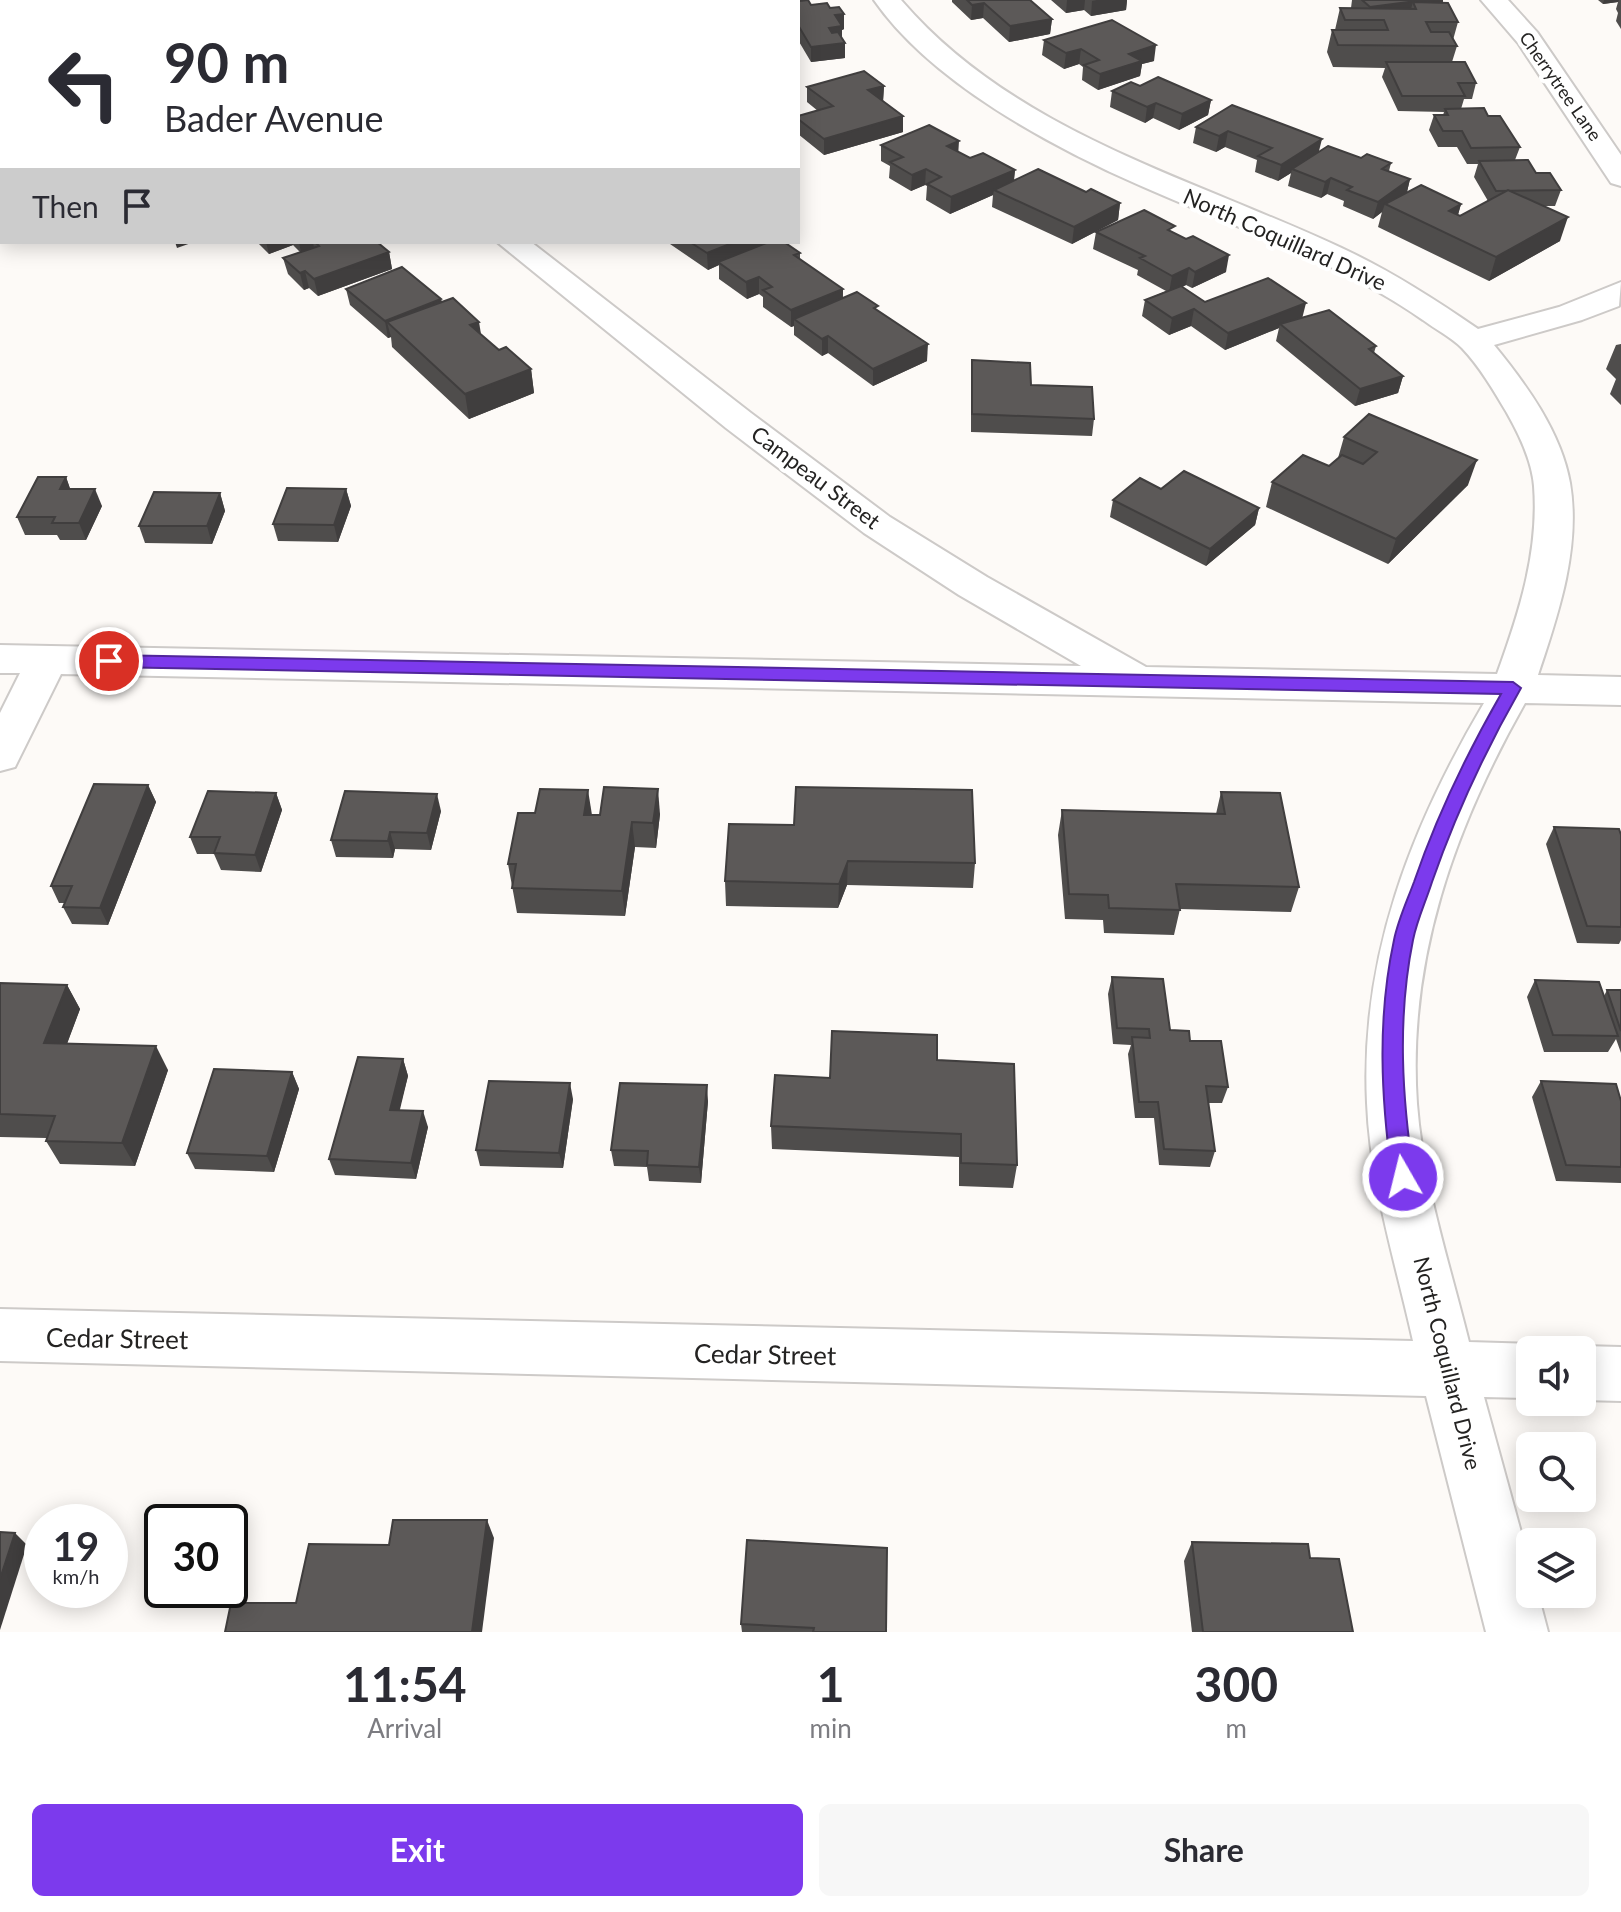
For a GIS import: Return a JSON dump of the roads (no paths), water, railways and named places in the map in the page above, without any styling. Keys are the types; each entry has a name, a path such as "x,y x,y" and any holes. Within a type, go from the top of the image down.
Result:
{"street":[{"name":"North Coquillard Drive","path":"887,0 915,33 950,64 1039,124 1147,178 1336,257 1405,293 1473,340 1504,379 1536,433 1552,483 1553,540 1541,607 1513,688 1475,754 1443,823 1404,938 1392,1036 1392,1105 1403,1177 1448,1371 1517,1632"},
{"name":"Cherrytree Lane","path":"1494,0 1528,38 1621,177"},
{"name":"Campeau Street","path":"514,244 657,358 878,526 1140,682"},
{"path":"1473,340 1584,308 1621,292"},
{"path":"0,659 1621,691"},
{"path":"0,756 47,660"},
{"name":"Cedar Street","path":"0,1335 1516,1371"},
{"path":"1596,1373 1621,1374"}]}
